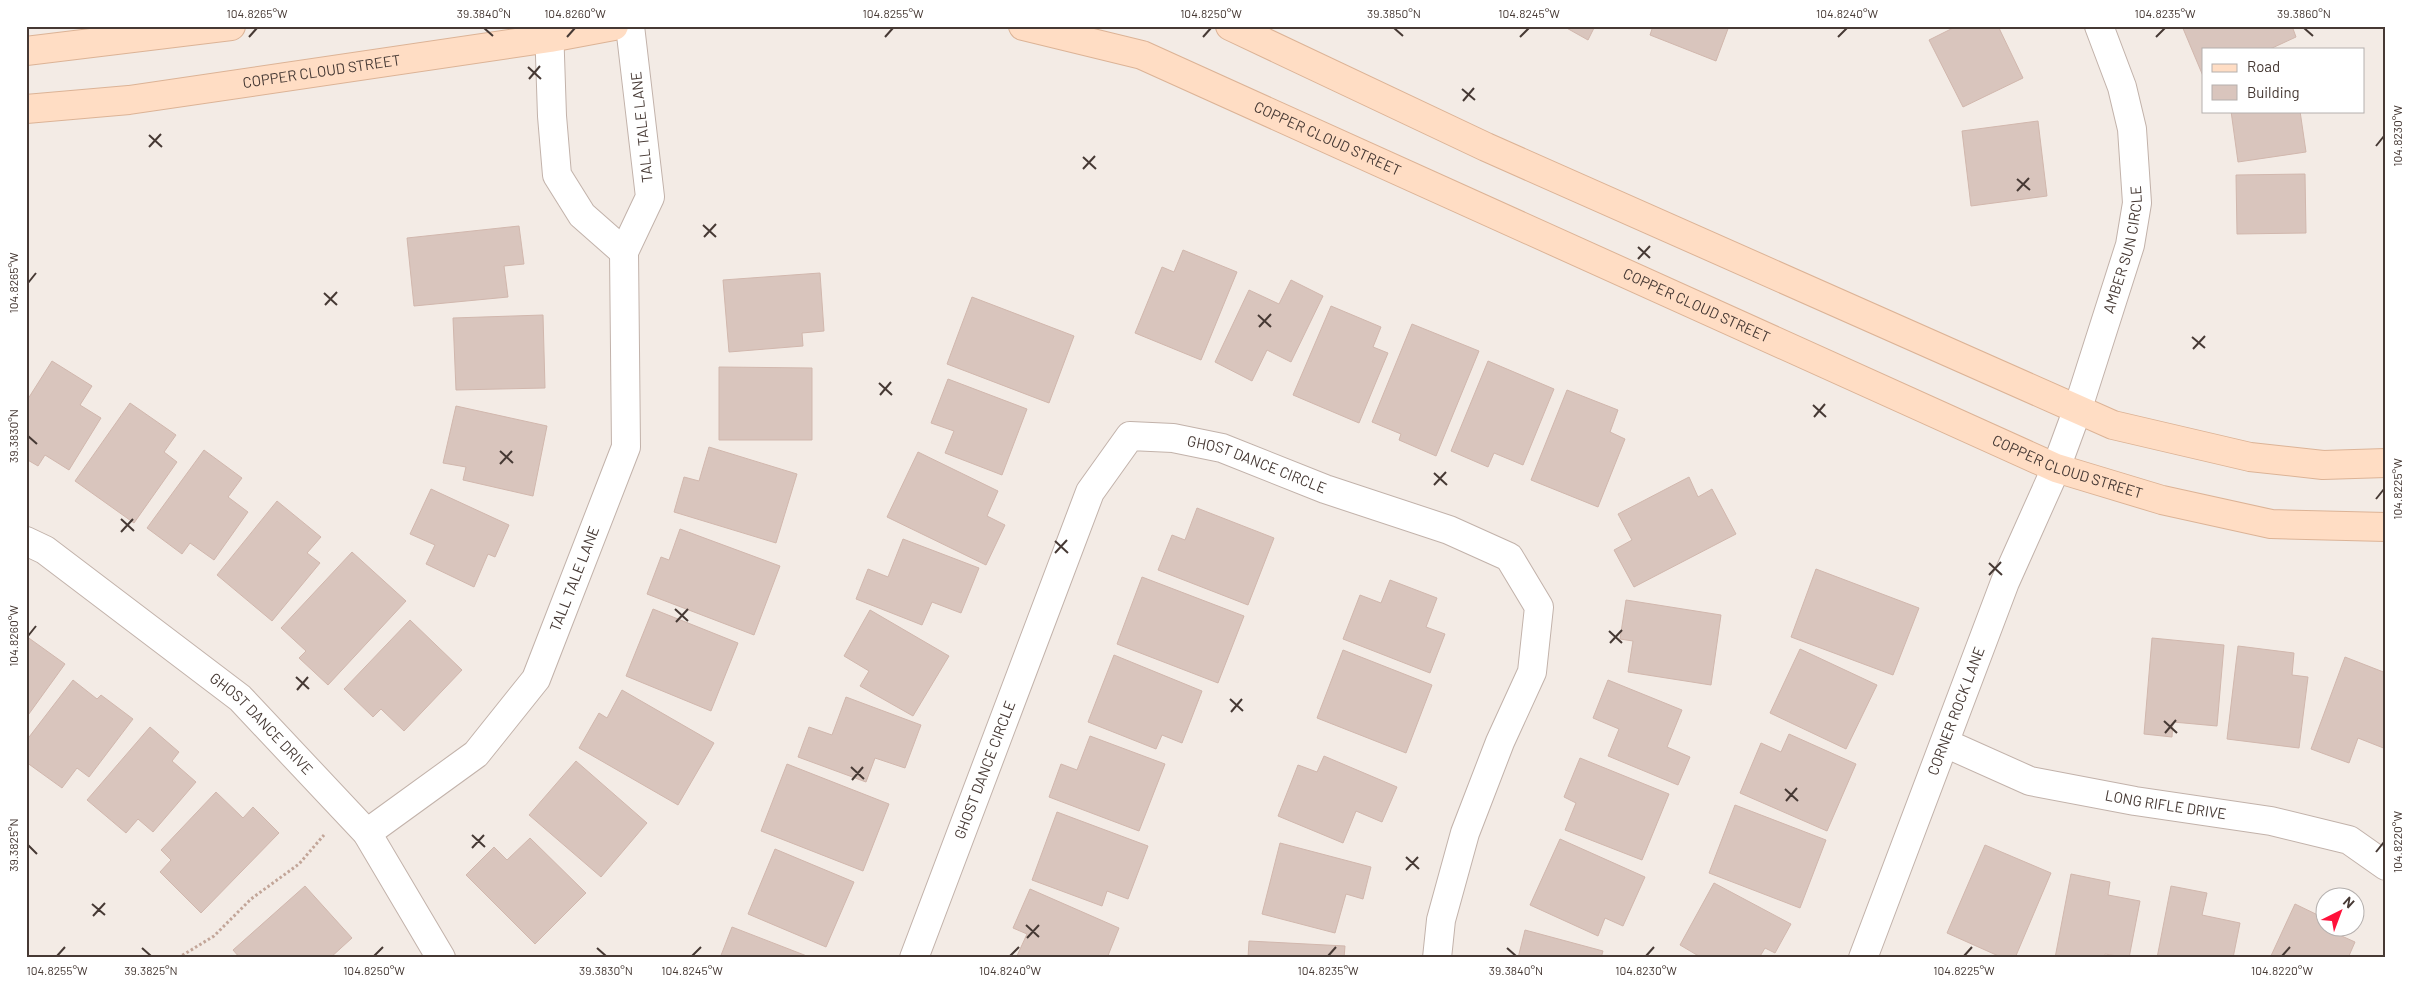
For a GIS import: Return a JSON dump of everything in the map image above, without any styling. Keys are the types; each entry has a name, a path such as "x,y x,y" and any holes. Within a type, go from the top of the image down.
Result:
{"street":[{"path":"26,51 231,26"},
{"name":"COPPER CLOUD STREET","path":"26,108 129,100 549,32 614,26"},
{"name":"TALL TALE LANE","path":"367,833 476,754 536,679 626,447 624,252 650,197 630,26"},
{"name":"COPPER CLOUD STREET","path":"1023,26 1142,55 2056,468 2162,500 2271,524 2386,527"},
{"path":"1230,26 1495,151 2077,411 2113,425 2250,457 2323,465 2386,463"},
{"name":"AMBER SUN CIRCLE","path":"2056,468 2077,411 2130,244 2137,203 2132,129 2122,87 2099,26"},
{"path":"549,32 552,116 557,175 582,215 624,252"},
{"name":"GHOST DANCE CIRCLE","path":"914,958 1090,492 1130,436 1174,438 1222,448 1325,489 1448,530 1509,557 1539,607 1532,672 1500,742 1465,833 1441,920 1437,958"},
{"name":"CORNER ROCK LANE","path":"1863,958 2005,582 2056,468"},
{"name":"GHOST DANCE DRIVE","path":"26,541 46,550 240,698 367,833 442,958"},
{"name":"LONG RIFLE DRIVE","path":"1945,743 2030,781 2135,801 2271,821 2349,840 2386,866"}],"path":[{"path":"178,958 214,936 251,899 300,864 345,810"}],"building":[{"path":"1563,26 1595,26 1588,40"},
{"path":"1653,26 1729,26 1716,61 1650,35"},
{"path":"1957,26 1998,26 2023,78 1963,107 1929,40"},
{"path":"2182,26 2292,26 2296,37 2272,48 2202,48 2202,74"},
{"path":"2231,112 2300,112 2306,152 2238,162"},
{"path":"2038,121 2047,196 1971,206 1962,131"},
{"path":"2305,174 2306,233 2237,234 2236,175"},
{"path":"519,226 524,264 504,266 508,297 414,306 407,238"},
{"path":"1183,250 1237,272 1201,360 1135,333 1162,267 1174,272"},
{"path":"820,273 824,331 802,333 803,346 729,352 723,280"},
{"path":"1291,280 1323,296 1291,362 1267,350 1252,381 1215,362 1249,290 1279,304"},
{"path":"972,297 1074,336 1049,403 947,364"},
{"path":"1331,306 1381,327 1373,347 1388,353 1359,423 1293,395"},
{"path":"543,315 545,388 456,390 453,318"},
{"path":"1412,324 1479,351 1436,456 1399,440 1401,434 1372,422"},
{"path":"52,361 92,386 80,405 101,418 69,470 45,455 38,466 26,459 26,402"},
{"path":"1488,361 1554,389 1523,465 1494,453 1488,467 1451,451"},
{"path":"719,367 812,368 812,440 719,440"},
{"path":"948,379 1027,409 1002,475 945,453 954,431 931,423"},
{"path":"1567,390 1618,410 1610,432 1625,439 1598,507 1531,480"},
{"path":"130,403 176,435 164,452 177,462 134,523 75,481"},
{"path":"456,406 547,426 533,496 463,480 466,467 443,463"},
{"path":"709,447 797,474 776,543 674,512 684,477 699,481"},
{"path":"204,450 242,478 228,497 248,512 214,560 190,543 182,554 147,528"},
{"path":"918,452 998,491 987,516 1005,525 986,565 887,517"},
{"path":"1689,477 1698,497 1712,489 1736,534 1634,587 1614,550 1632,540 1618,514"},
{"path":"431,489 509,525 495,557 488,554 474,587 426,564 435,545 410,534"},
{"path":"277,501 321,537 307,553 320,563 272,621 217,575"},
{"path":"1197,508 1274,538 1248,605 1158,570 1172,535 1185,540"},
{"path":"680,529 780,566 754,635 647,594 661,557 669,560"},
{"path":"903,539 979,568 961,613 932,602 922,625 856,599 868,569 888,577"},
{"path":"352,552 406,601 328,685 299,658 306,651 281,628"},
{"path":"1816,569 1919,608 1893,675 1791,637"},
{"path":"1142,577 1244,616 1218,683 1117,644"},
{"path":"1390,580 1437,598 1426,627 1445,634 1430,673 1343,639 1360,595 1381,603"},
{"path":"1626,600 1721,615 1711,685 1628,672 1633,641 1620,639"},
{"path":"653,609 738,643 711,711 626,676"},
{"path":"870,610 949,656 913,716 860,686 869,671 844,656"},
{"path":"410,620 462,670 404,731 381,709 373,717 344,689"},
{"path":"26,636 65,664 26,718"},
{"path":"2152,638 2224,645 2217,726 2173,722 2172,737 2144,734"},
{"path":"2238,646 2294,653 2292,675 2308,677 2299,748 2227,739"},
{"path":"1800,649 1877,685 1846,749 1770,713"},
{"path":"1343,650 1432,685 1406,753 1317,718"},
{"path":"1114,655 1202,691 1182,743 1162,735 1156,749 1088,722"},
{"path":"2345,657 2386,673 2386,749 2358,738 2349,763 2311,749"},
{"path":"73,680 97,699 101,695 133,719 89,777 77,768 62,788 26,762 26,741"},
{"path":"1608,680 1682,710 1667,747 1690,757 1678,785 1608,756 1619,729 1593,718"},
{"path":"622,690 714,743 678,805 579,748 599,713 607,718"},
{"path":"846,697 921,725 905,768 875,758 866,782 798,757 809,727 832,735"},
{"path":"150,727 179,752 172,761 196,782 153,832 138,819 126,833 87,800"},
{"path":"1789,734 1856,764 1827,831 1740,793 1761,743 1781,752"},
{"path":"1090,736 1165,764 1139,831 1049,797 1061,764 1077,770"},
{"path":"1324,756 1397,787 1382,822 1356,811 1343,843 1278,816 1298,765 1317,772"},
{"path":"1580,758 1669,794 1642,860 1565,830 1576,803 1564,797"},
{"path":"576,761 647,823 601,877 529,815"},
{"path":"787,764 889,804 863,871 761,831"},
{"path":"216,792 243,818 253,807 279,833 201,913 160,872 171,860 161,850"},
{"path":"1735,805 1826,840 1800,908 1709,873"},
{"path":"1057,812 1148,846 1128,899 1107,891 1102,906 1032,880"},
{"path":"530,838 586,893 535,944 466,875 494,847 507,860"},
{"path":"1560,839 1645,877 1623,926 1605,918 1598,936 1530,905"},
{"path":"1280,843 1371,867 1363,899 1346,894 1335,933 1262,914"},
{"path":"1985,845 2051,873 2015,958 2003,958 1947,933"},
{"path":"775,849 854,882 826,947 748,914"},
{"path":"2071,874 2110,882 2108,895 2140,901 2129,958 2105,954 2105,958 2055,958"},
{"path":"1714,883 1791,924 1775,953 1765,948 1759,958 1702,958 1680,945"},
{"path":"305,886 352,938 330,958 240,958 233,950"},
{"path":"2171,886 2207,893 2202,915 2240,923 2233,958 2157,958"},
{"path":"1030,889 1119,928 1107,958 1016,958 1027,934 1013,928"},
{"path":"2295,904 2314,913 2314,936 2342,936 2355,942 2348,958 2270,958"},
{"path":"732,927 812,958 720,958"},
{"path":"1525,930 1603,951 1601,958 1518,958"},
{"path":"1249,941 1345,946 1344,958 1248,958"}]}
